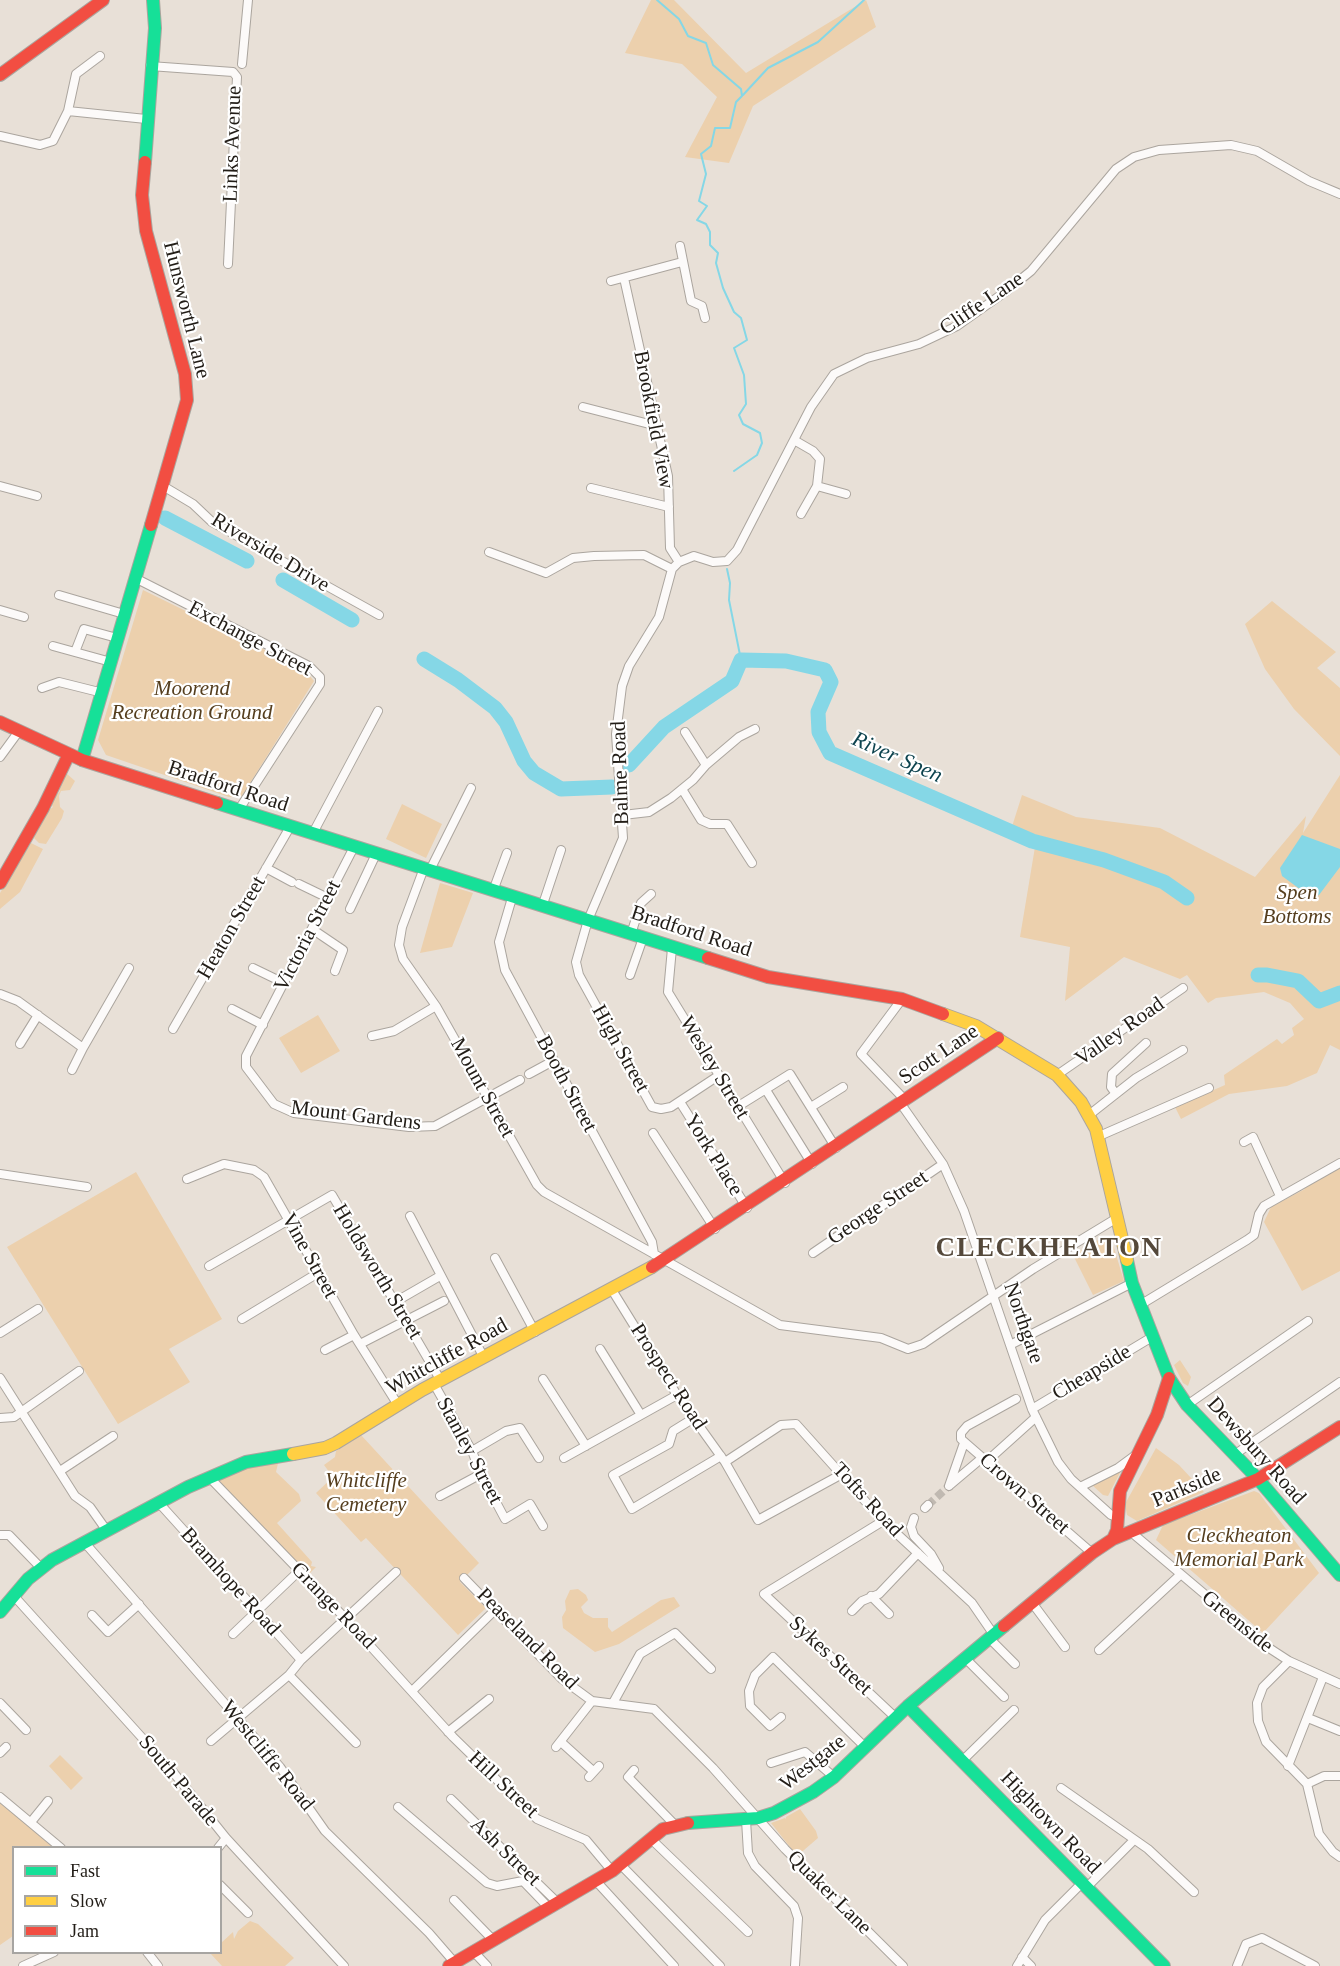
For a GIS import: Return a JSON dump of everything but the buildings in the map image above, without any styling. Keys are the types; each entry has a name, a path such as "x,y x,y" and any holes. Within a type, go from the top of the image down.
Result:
{"main road":[{"path":"0,75 103,0"},
{"name":"Hunsworth Lane","path":"82,760 187,400 185,374 146,231 142,195 155,12 153,0"},
{"name":"Bradford Road","path":"0,722 82,760 512,898 768,977 902,999 976,1026 998,1038 1057,1075 1081,1102 1089,1115 1118,1218 1132,1283 1169,1378"},
{"path":"0,883 43,808 69,754"},
{"name":"Scott Lane","path":"904,1102 998,1038"},
{"name":"Whitcliffe Road","path":"0,1612 41,1568 159,1503 246,1462 274,1455 325,1448 438,1382 666,1260 904,1102"},
{"path":"1113,1539 1120,1491 1139,1452 1169,1378"},
{"name":"Dewsbury Road","path":"1169,1378 1184,1401 1258,1479 1340,1575"},
{"path":"1161,1401 1170,1397 1184,1401"},
{"name":"Parkside","path":"1134,1531 1258,1479 1340,1427"},
{"name":"Northgate","path":"1117,1517 1134,1531"},
{"name":"Westgate","path":"452,1964 596,1881 616,1868 650,1838 675,1825 752,1819 793,1804 834,1777 908,1706 1034,1604 1092,1553 1113,1539 1134,1531"},
{"name":"Hightown Road","path":"908,1706 1164,1966"}],"street":[{"path":"242,64 248,0"},
{"path":"0,136 40,145 53,141 68,111 76,74 100,56"},
{"name":"Links Avenue","path":"150,66 233,72 237,77 228,264"},
{"path":"68,111 146,119"},
{"name":"Cliffe Lane","path":"679,562 694,556 713,562 727,561 749,530 811,407 834,374 867,358 919,344 957,326 1005,292 1031,271 1116,169 1134,157 1159,150 1231,145 1257,151 1310,181 1340,194"},
{"path":"680,246 691,301 702,306 705,318"},
{"path":"611,281 682,262"},
{"name":"Brookfield View","path":"624,278 668,476 670,548 679,562"},
{"path":"583,407 657,426"},
{"path":"794,440 813,451 820,459 817,486 801,514"},
{"path":"0,486 37,496"},
{"name":"Riverside Drive","path":"163,486 193,504 212,522 379,615"},
{"path":"817,486 846,494"},
{"path":"591,488 669,507"},
{"path":"489,552 546,573 573,558 594,556 624,558 644,555 672,569"},
{"name":"Balme Road","path":"588,920 623,838 616,734 622,686 629,666 659,617 672,569 679,562"},
{"name":"Exchange Street","path":"135,578 309,666 320,677 320,684 238,811"},
{"path":"59,595 124,614"},
{"path":"0,610 24,617"},
{"path":"75,652 84,629 117,638"},
{"path":"53,645 111,662"},
{"path":"42,688 59,682 103,693"},
{"path":"313,833 378,711"},
{"path":"623,816 649,812 682,789 706,765 740,737 755,729"},
{"path":"0,757 19,731"},
{"path":"685,732 706,765"},
{"name":"Mount Street","path":"471,788 427,869 402,927 399,945 403,959 436,1006 537,1185 544,1192 654,1254"},
{"path":"682,789 701,820 710,824 726,824 752,863"},
{"name":"Heaton Street","path":"173,1029 290,827"},
{"name":"Victoria Street","path":"263,1024 354,847"},
{"path":"542,907 561,850"},
{"path":"493,891 507,853"},
{"path":"350,909 376,854"},
{"path":"267,868 328,898"},
{"path":"631,934 641,903 651,894"},
{"name":"Booth Street","path":"512,898 500,932 500,953 505,970 652,1242 654,1254"},
{"name":"High Street","path":"588,920 576,962 579,975 652,1107 661,1109 680,1102 718,1076"},
{"path":"312,929 343,950 335,971"},
{"path":"630,975 643,938"},
{"name":"Wesley Street","path":"672,948 668,992 785,1183"},
{"path":"72,1070 129,968"},
{"path":"254,968 284,983"},
{"name":"Valley Road","path":"1057,1075 1183,988"},
{"path":"0,994 18,1001 83,1048"},
{"name":"Northgate","path":"902,999 861,1054 904,1102 943,1164 964,1211 1012,1344 1034,1413 1058,1462 1080,1487 1105,1510 1117,1517"},
{"path":"372,1036 394,1031 436,1006"},
{"path":"232,1009 263,1024"},
{"path":"20,1044 38,1015"},
{"name":"Mount Gardens","path":"263,1024 246,1056 246,1067 274,1104 294,1113 409,1127 435,1126 487,1098"},
{"path":"1116,1094 1111,1087 1112,1074 1146,1043"},
{"path":"1089,1115 1136,1078 1183,1050"},
{"path":"529,1074 553,1061"},
{"path":"737,1107 790,1074 836,1148"},
{"path":"487,1098 520,1080"},
{"path":"811,1107 843,1087"},
{"path":"1097,1137 1209,1088"},
{"path":"766,1090 812,1164"},
{"name":"York Place","path":"680,1102 747,1208"},
{"path":"653,1133 715,1229"},
{"path":"1244,1142 1253,1137 1280,1196"},
{"path":"1140,1305 1254,1235 1259,1214 1264,1206 1340,1163"},
{"name":"Vine Street","path":"187,1179 224,1164 254,1170 264,1177 354,1335 398,1405"},
{"name":"George Street","path":"813,1253 943,1164"},
{"path":"0,1174 87,1187"},
{"name":"Holdsworth Street","path":"288,1220 332,1195 406,1321 438,1382"},
{"path":"410,1216 484,1358"},
{"path":"654,1254 780,1325 881,1338 908,1349 924,1344 993,1295 1118,1218"},
{"path":"209,1266 288,1220"},
{"path":"495,1258 535,1332"},
{"path":"242,1319 318,1273"},
{"path":"395,1302 440,1276"},
{"path":"1012,1344 1132,1283"},
{"name":"Prospect Road","path":"612,1290 677,1395 723,1459 758,1520 842,1473"},
{"path":"360,1344 444,1301"},
{"path":"0,1333 38,1309"},
{"path":"1184,1401 1308,1321"},
{"path":"325,1350 354,1335"},
{"name":"Cheapside","path":"964,1443 949,1486 984,1460 1034,1413 1152,1337"},
{"path":"600,1349 641,1415"},
{"path":"0,1418 14,1417 79,1371"},
{"path":"0,1378 75,1496 90,1507 107,1531"},
{"path":"543,1379 586,1446"},
{"name":"Stanley Street","path":"438,1382 505,1519 530,1504 543,1526"},
{"path":"1234,1455 1340,1382"},
{"path":"564,1458 677,1395"},
{"name":"Crown Street","path":"1016,1399 967,1426 961,1433 964,1443 1092,1553"},
{"path":"694,1418 673,1431 669,1444 613,1475 632,1509 723,1459"},
{"name":"Tofts Road","path":"723,1459 781,1425 796,1424 883,1521 972,1603 991,1637 1015,1664"},
{"path":"472,1451 506,1431 520,1428 539,1458"},
{"path":"60,1471 113,1436"},
{"path":"1080,1487 1118,1468 1139,1452"},
{"path":"440,1496 481,1474"},
{"name":"Grange Road","path":"210,1478 345,1618 450,1735"},
{"name":"Bramhope Road","path":"159,1503 301,1660"},
{"path":"914,1518 911,1527 914,1536 931,1554 943,1576"},
{"name":"Sykes Street","path":"883,1521 764,1594 896,1718"},
{"name":"Greenside","path":"1134,1531 1180,1575 1266,1646 1289,1661 1340,1684"},
{"path":"0,1535 9,1535 41,1568"},
{"name":"Westcliffe Road","path":"85,1543 238,1718 306,1801 325,1831 429,1933 452,1964"},
{"path":"852,1611 871,1596 879,1594 918,1553"},
{"path":"233,1634 299,1571"},
{"path":"211,1741 289,1675 301,1660 396,1572"},
{"path":"1098,1650 1180,1575"},
{"name":"Peaseland Road","path":"464,1578 562,1679 592,1701 654,1708 752,1819"},
{"name":"South Parade","path":"14,1596 173,1772 226,1838 344,1966"},
{"path":"871,1596 889,1614"},
{"path":"92,1615 108,1632 139,1604"},
{"path":"1034,1604 1065,1647"},
{"path":"412,1691 496,1609"},
{"path":"613,1703 640,1654 675,1632 711,1669"},
{"path":"781,1717 770,1726 750,1706 749,1692 755,1676 773,1657 865,1747"},
{"path":"965,1658 1004,1697"},
{"path":"1289,1661 1263,1687 1257,1703 1258,1721 1266,1742 1307,1785 1319,1834 1340,1857"},
{"path":"289,1675 356,1743"},
{"path":"1288,1766 1323,1677"},
{"path":"450,1735 489,1699"},
{"path":"592,1701 558,1744 594,1772"},
{"path":"0,1703 22,1727 12,1733"},
{"path":"962,1761 1014,1710"},
{"path":"1308,1718 1340,1731"},
{"name":"Hill Street","path":"450,1735 537,1819 586,1839 720,1966"},
{"path":"771,1763 805,1752 834,1777"},
{"path":"634,1770 628,1778 675,1825"},
{"path":"1307,1785 1324,1776 1340,1776"},
{"path":"1061,1788 1148,1849 1194,1892"},
{"path":"0,1797 59,1846"},
{"name":"Ash Street","path":"451,1799 555,1906"},
{"path":"31,1822 48,1801"},
{"path":"398,1807 488,1883 497,1886 523,1881 555,1906"},
{"path":"752,1819 748,1853 755,1866 794,1906 798,1918 795,1966"},
{"name":"Quaker Lane","path":"752,1819 903,1966"},
{"path":"220,1846 226,1838"},
{"path":"650,1838 748,1932"},
{"path":"1017,1966 1045,1920 1134,1840"},
{"path":"596,1881 675,1966"},
{"path":"222,1888 248,1913"},
{"path":"454,1900 494,1941"},
{"path":"1237,1966 1246,1944 1262,1938 1315,1966"},
{"path":"474,1952 487,1966"},
{"path":"23,1966 52,1954"},
{"path":"148,1954 158,1966"},
{"path":"1022,1957 1031,1966"}],"green space":[{"path":"651,0 674,0 746,73 866,0 876,27 753,106 729,163 685,157 717,97 682,64 625,53"},
{"name":"Moorend Recreation Ground","path":"143,590 304,669 314,681 242,796 229,797 106,755 98,740"},
{"path":"1272,601 1336,652 1317,668 1340,688 1340,756 1294,709 1265,669 1245,624"},
{"path":"66,773 75,781 70,790 61,791 59,796 60,807 64,811 62,818 46,844 39,843 34,838 39,825 44,814 53,807 50,803 60,791 57,784"},
{"name":"Spen Bottoms","path":"1340,775 1340,1050 1330,1045 1317,1073 1287,1086 1229,1094 1181,1119 1175,1107 1225,1085 1224,1075 1277,1039 1282,1044 1294,1035 1292,1028 1304,1019 1290,1003 1264,992 1216,998 1208,1003 1187,975 1180,979 1124,957 1065,1001 1070,947 1020,937 1035,847 1009,836 1022,795 1076,817 1160,828 1255,877 1306,816 1303,833"},
{"path":"402,804 442,824 426,858 386,839"},
{"path":"31,843 43,849 20,892 0,909 0,893"},
{"path":"440,883 473,893 452,947 420,953"},
{"path":"318,1015 340,1051 301,1073 279,1038"},
{"path":"1340,1158 1340,1271 1302,1291 1264,1222 1271,1207 1305,1189 1301,1182"},
{"path":"136,1172 222,1319 169,1349 190,1382 118,1424 7,1247"},
{"path":"1105,1236 1111,1238 1124,1281 1093,1295 1073,1255"},
{"path":"1180,1360 1191,1377 1188,1386 1183,1383 1174,1365"},
{"name":"Whitcliffe Cemetery","path":"361,1435 479,1563 460,1582 486,1608 458,1635 366,1538 361,1542 316,1493 333,1477 324,1465 335,1457 336,1451"},
{"path":"1156,1448 1179,1465 1204,1492 1137,1521 1127,1515 1125,1504"},
{"path":"279,1459 276,1472 299,1494 301,1501 277,1523 312,1562 311,1566 316,1567 307,1576 215,1479 238,1469"},
{"path":"1122,1469 1108,1496 1103,1495 1092,1485"},
{"name":"Cleckheaton Memorial Park","path":"1254,1491 1259,1493 1319,1573 1263,1633 1156,1540 1163,1525"},
{"path":"578,1589 586,1595 588,1600 581,1607 584,1613 593,1618 608,1618 608,1627 612,1632 661,1600 674,1597 680,1606 619,1644 595,1652 563,1628 562,1617 566,1610 565,1601 570,1590"},
{"path":"60,1755 83,1778 71,1790 49,1766"},
{"path":"0,1803 53,1846 12,1846 12,1937 0,1945"},
{"path":"800,1809 816,1831 818,1838 797,1856 771,1823 786,1819"},
{"path":"250,1921 258,1924 294,1958 285,1966 222,1966 211,1954 222,1954 222,1942 233,1932 234,1939 238,1931"}],"water":[{"path":"1302,835 1340,849 1340,867 1319,895 1312,898 1282,876 1280,868"}],"waterway":[{"path":"657,0 679,19 688,36 706,43 713,65 741,89 742,96 736,102 730,128 715,128 711,146 701,154 706,174 699,201 707,206 697,220 706,224 710,232 710,245 718,253 716,263 723,288 734,312 741,318 747,340 734,348 744,375 746,404 739,415 743,424 760,433 762,443 757,455 734,471"},
{"path":"743,95 768,68 818,42 864,0"},
{"name":"River Spen","path":"165,518 247,561"},
{"path":"727,569 730,583 729,600 741,660"},
{"name":"River Spen","path":"283,580 352,620"},
{"name":"River Spen","path":"424,659 458,680 495,708 506,722 524,761 534,773 561,789 612,787"},
{"name":"River Spen","path":"629,765 664,727 732,681 741,660 786,661 825,670 831,682 818,712 819,732 830,753 1032,841 1104,860 1164,882 1187,898"},
{"name":"River Spen","path":"1258,975 1298,981 1319,1001 1340,993"}],"tunnel":[{"path":"928,1505 949,1486"}],"traffic: fast":[{"path":"145,162 155,28 153,0"},
{"path":"82,760 151,525"},
{"path":"217,803 708,958"},
{"path":"1127,1260 1132,1283 1169,1378 1187,1405 1258,1479 1340,1575"},
{"path":"0,1612 28,1579 52,1560 188,1487 246,1462 293,1454"},
{"path":"688,1823 758,1818 774,1813 813,1792 834,1777 908,1706 1004,1626"},
{"path":"908,1706 1164,1966"}],"traffic: slow":[{"path":"943,1014 976,1026 1057,1075 1081,1102 1096,1129 1127,1260"},
{"path":"293,1454 325,1448 336,1443 422,1390 652,1267"}],"traffic: jam":[{"path":"0,75 103,0"},
{"path":"145,162 142,195 146,231 185,374 187,400 151,525"},
{"path":"0,722 82,760 217,803"},
{"path":"0,883 43,808 69,754"},
{"path":"708,958 768,977 902,999 943,1014"},
{"path":"652,1267 998,1038"},
{"path":"1113,1539 1117,1530 1120,1491 1157,1415 1169,1378"},
{"path":"1004,1626 1092,1553 1113,1539 1258,1479 1340,1427"},
{"path":"449,1966 612,1871 663,1829 688,1823"}],"district":[{"name":"CLECKHEATON","path":"1049,1249"}]}
